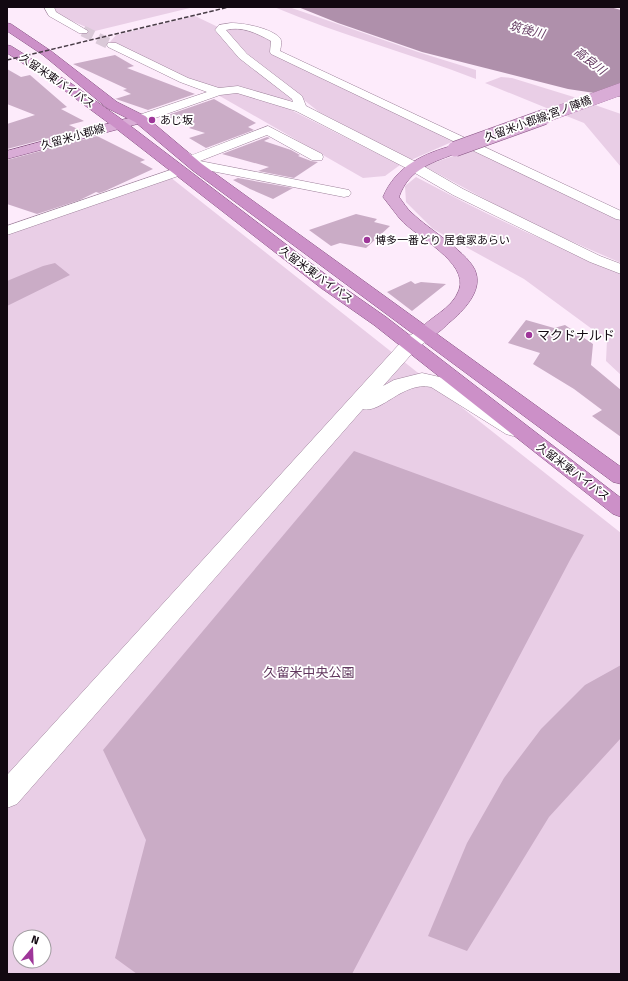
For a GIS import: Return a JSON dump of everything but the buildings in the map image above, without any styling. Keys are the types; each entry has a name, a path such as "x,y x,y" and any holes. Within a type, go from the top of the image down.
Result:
{"highway":[{"name":"久留米東バイパス","path":"7,26 47,52 112,105 140,119 186,157 418,338 543,449 621,508"},
{"name":"久留米東バイパス","path":"7,48 119,124 327,284 418,338 452,354 621,477"}],"main road":[{"name":"久留米小郡線;宮ノ陣橋","path":"419,164 455,149 621,89"},
{"name":"久留米小郡線","path":"7,155 140,119"},
{"path":"418,338 458,305 468,288 469,273 459,258 442,243 408,220 397,208 391,197 394,186 402,176 419,164"}],"street":[{"path":"49,7 52,14 83,31"},
{"path":"300,108 298,98 243,56 220,30 223,27 235,25 252,27 276,40 275,52 621,216"},
{"path":"112,45 184,80 218,92"},
{"path":"140,119 218,92 238,89 300,108 419,164 464,195 592,258 621,269"},
{"path":"186,157 268,130 317,157"},
{"path":"186,157 196,164 344,193"},
{"path":"7,231 179,171"},
{"path":"7,795 348,414 418,338"},
{"path":"348,414 401,384 422,379 438,382 543,449"}],"green space":[{"path":"51,7 194,7 95,31 56,14"},
{"path":"274,7 289,7 418,52 476,70 476,79 324,26"},
{"path":"195,16 218,27 215,31 238,53 295,100 287,101 240,86 215,89 179,76 110,42 116,35"},
{"path":"250,28 272,41 270,52 454,141 411,160 319,112 253,59 224,30"},
{"path":"501,77 512,78 577,98 549,109 485,83"},
{"path":"237,90 281,105 400,165 385,176 363,178 218,95"},
{"path":"595,105 621,114 621,167 584,123 564,115"},
{"path":"471,150 621,220 621,263 527,222 424,166"},
{"name":"久留米中央公園","path":"170,177 621,533 621,974 7,974 7,234"},
{"path":"416,177 517,228 621,273 621,375 606,361 607,340 524,279 433,229 406,202 405,186"}],"water":[{"path":"298,7 610,7 621,10 621,97 568,89 422,52 338,23"}],"tunnel":[{"path":"83,31 112,45"}],"railway":[{"path":"7,60 229,7"}],"place":[{"name":"あじ坂","path":"152,120"},
{"name":"博多一番どり 居食家あらい","path":"367,240"},
{"name":"マクドナルド","path":"529,335"}],"water label":[{"name":"筑後川","path":"527,30"},
{"name":"高良川","path":"590,61"}]}
